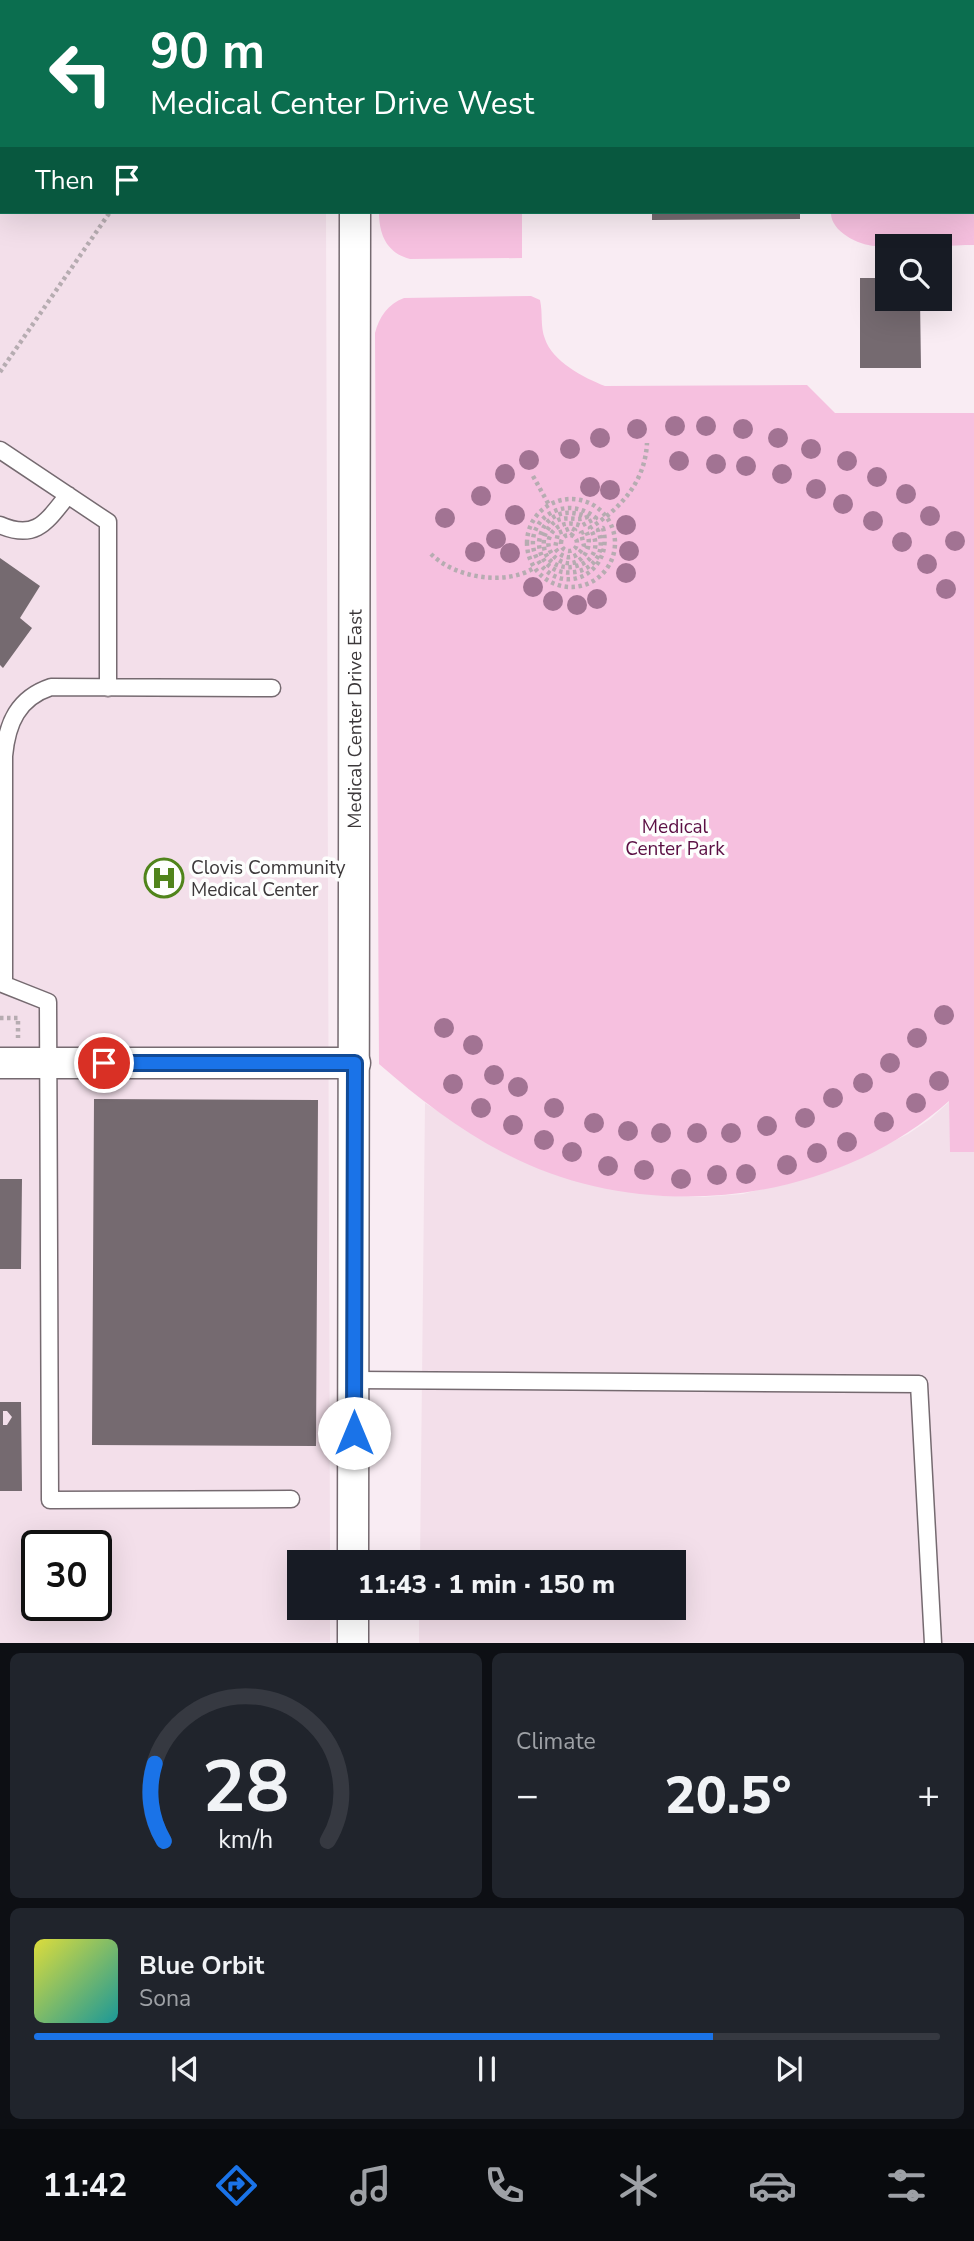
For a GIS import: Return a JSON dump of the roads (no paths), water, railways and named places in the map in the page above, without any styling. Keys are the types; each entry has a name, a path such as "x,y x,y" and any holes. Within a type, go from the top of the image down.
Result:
{"street":[{"name":"Medical Center Drive East","path":"353,1550 355,214"},
{"path":"9,1053 48,1063 355,1063"},
{"path":"353,1620 353,1643"}],"lane":[{"path":"0,450 108,522 108,688"},
{"path":"0,525 33,531 68,495"},
{"path":"272,688 51,687 37,692 19,707 6,737 2,833 2,984 48,1002 50,1500 291,1499"},
{"path":"354,1380 919,1384 933,1643"}],"place":[{"name":"Clovis Community Medical Center","path":"164,878"}],"park label":[{"name":"Medical Center Park","path":"675,837"}]}
